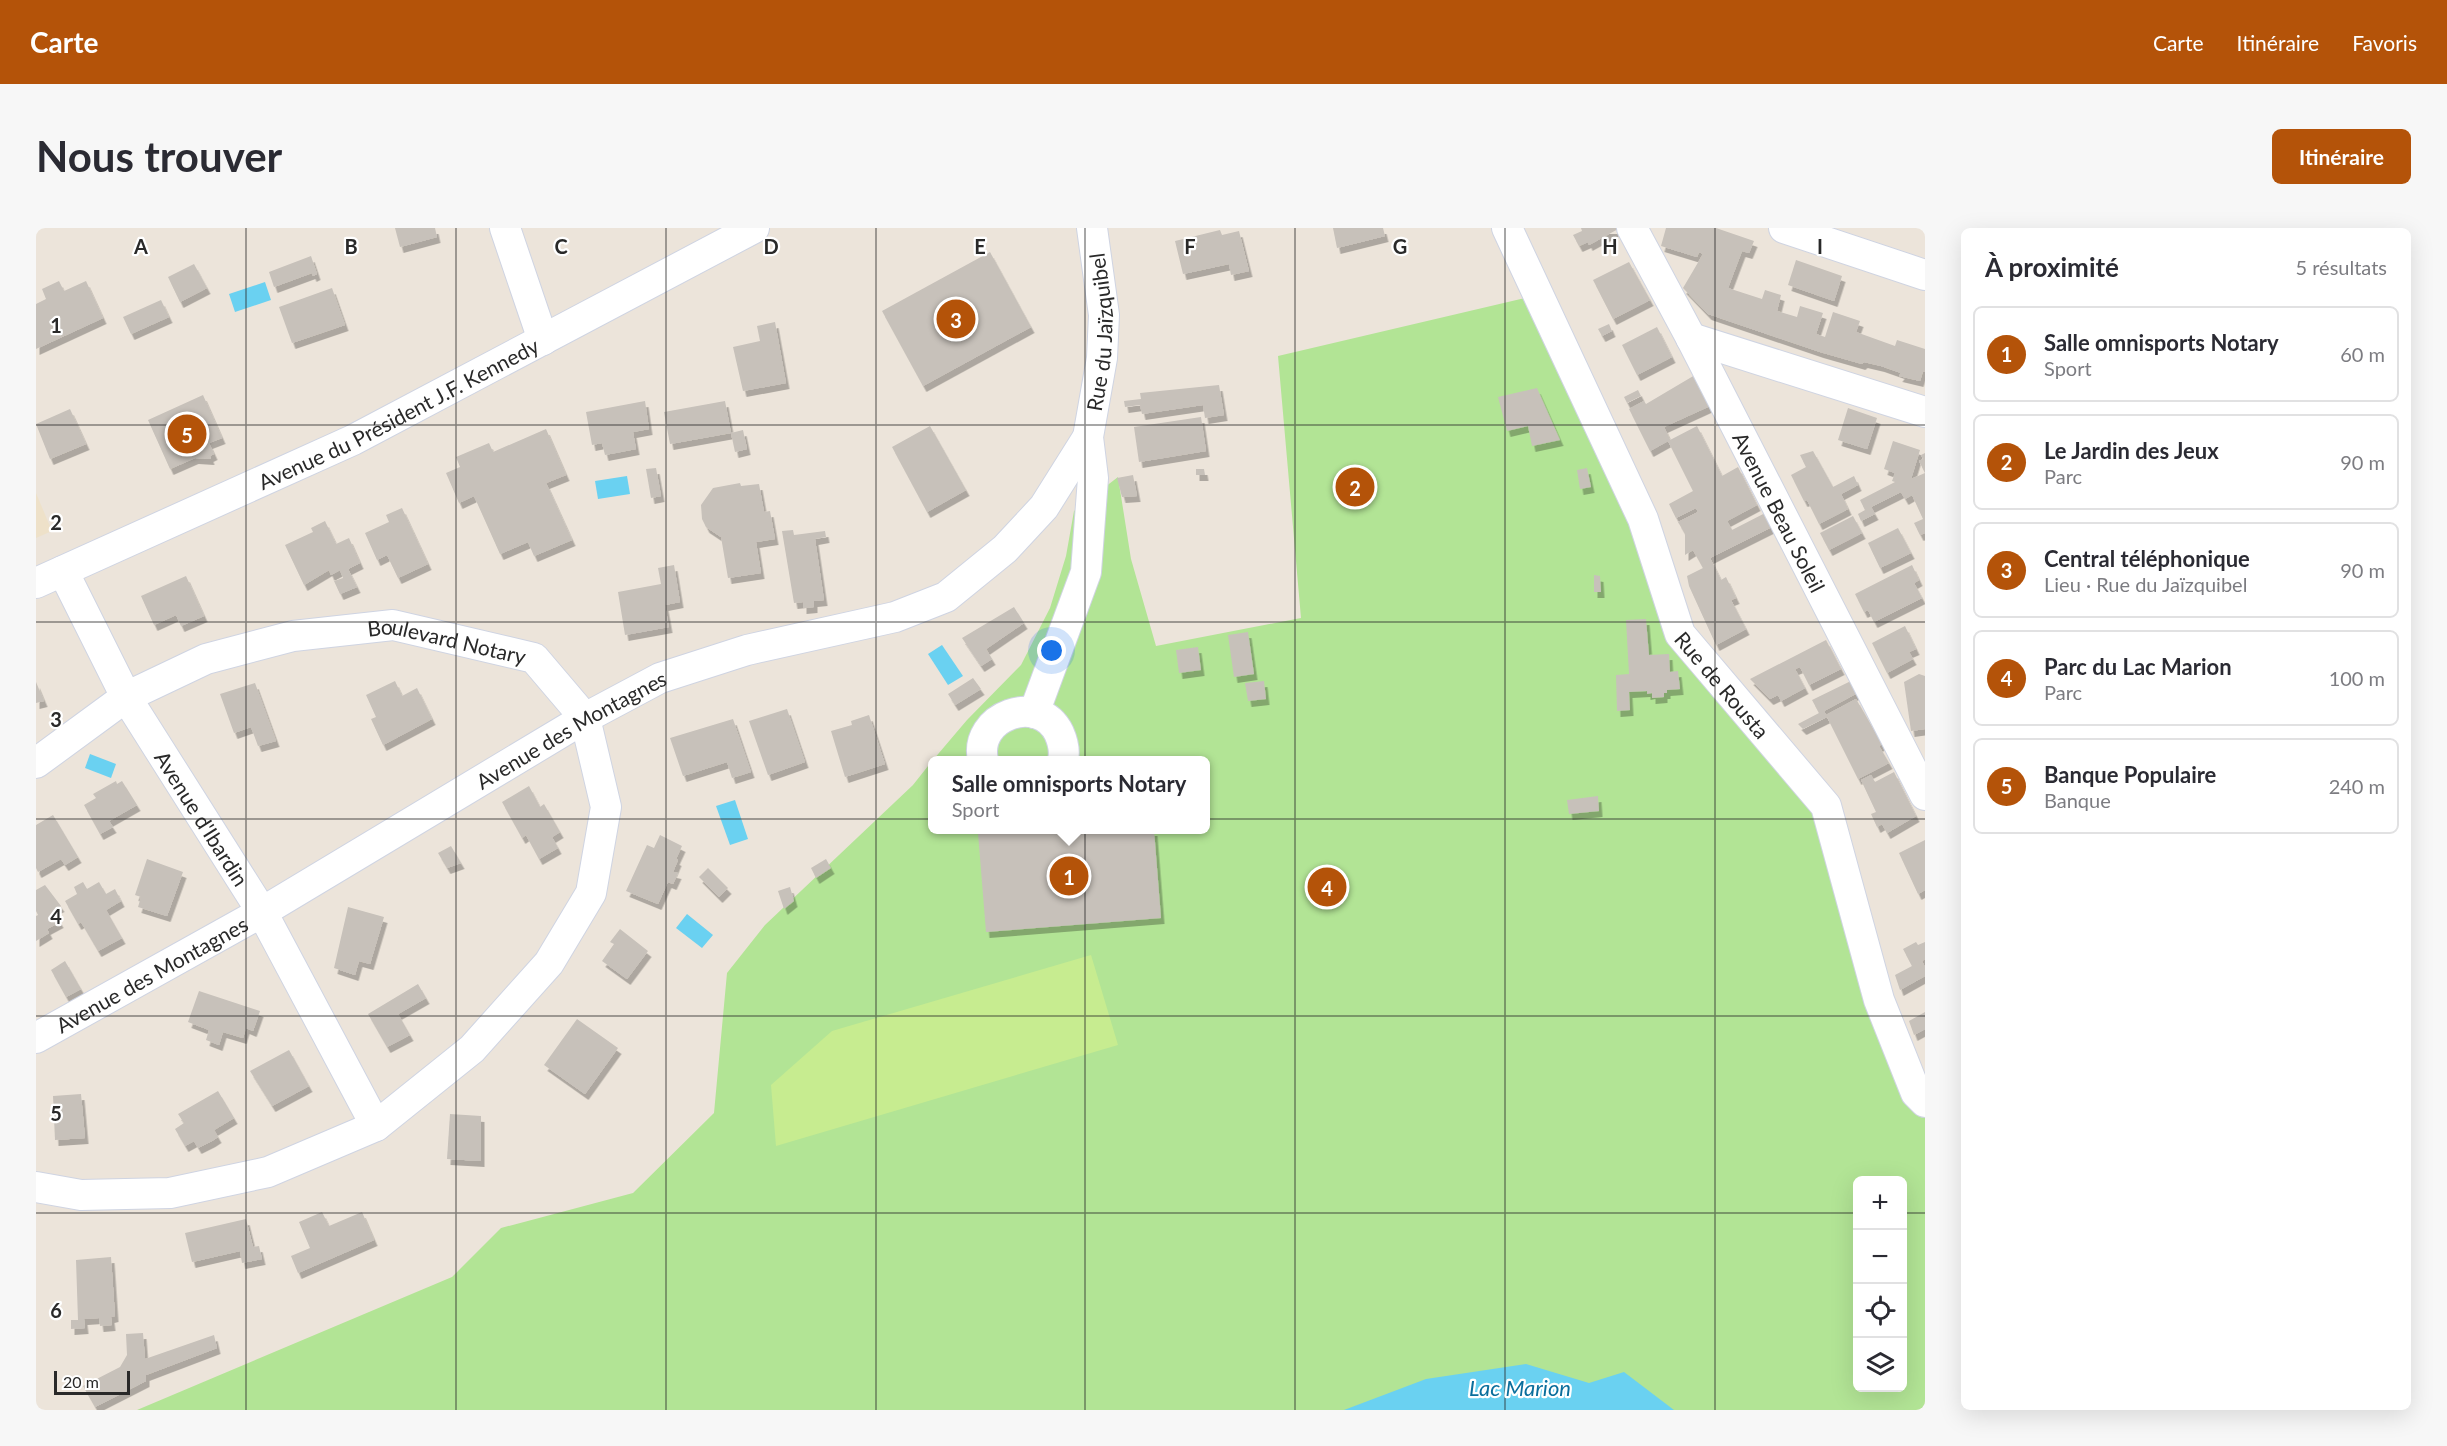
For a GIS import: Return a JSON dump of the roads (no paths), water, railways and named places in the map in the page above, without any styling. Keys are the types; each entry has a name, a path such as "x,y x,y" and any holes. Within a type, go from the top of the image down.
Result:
{"street":[{"path":"506,228 543,340"},
{"name":"Avenue du Président J.F. Kennedy","path":"49,577 353,440 754,228"},
{"name":"Rue du Jaïzquibel","path":"1088,437 1102,357 1104,315 1092,228"},
{"name":"Rue de Rousta","path":"1507,228 1643,519 1680,634 1826,806 1879,1000 1916,1093 1925,1102"},
{"name":"Avenue Beau Soleil","path":"1632,228 1924,790"},
{"path":"1784,228 1925,275"},
{"path":"1691,338 1925,412"},
{"path":"1034,713 1086,572 1093,478 1088,437"},
{"name":"Avenue des Montagnes","path":"36,1038 262,912 585,718 660,678 747,650 895,617 946,597 1005,549 1044,507 1088,437"},
{"name":"Avenue d'Ibardin","path":"49,577 262,912 376,1126"},
{"name":"Boulevard Notary","path":"36,763 126,697 206,659 292,636 393,625 534,658 585,718 606,807 591,893 549,963 472,1049 376,1126 268,1172 170,1193 81,1195 36,1187"},
{"path":"983,756 983,743 988,731 996,721 1008,714 1021,711 1034,713 1047,719 1057,729 1063,742 1063,756"}],"water":[{"path":"265,282 271,300 235,312 229,294"},
{"path":"627,476 630,494 598,499 595,481"},
{"path":"942,645 963,676 948,685 928,654"},
{"path":"90,754 116,764 111,778 85,768"},
{"path":"735,800 748,839 730,845 716,806"},
{"path":"687,914 713,935 702,948 676,928"},
{"name":"Lac Marion","path":"1526,1364 1589,1383 1624,1372 1674,1410 1344,1410 1426,1379"}],"place":[{"name":"Central téléphonique","path":"956,319"},
{"name":"Banque Populaire","path":"187,434"},
{"name":"Le Jardin des Jeux","path":"1355,487"},
{"name":"Salle omnisports Notary","path":"1069,876"},
{"name":"Parc du Lac Marion","path":"1327,887"}]}
